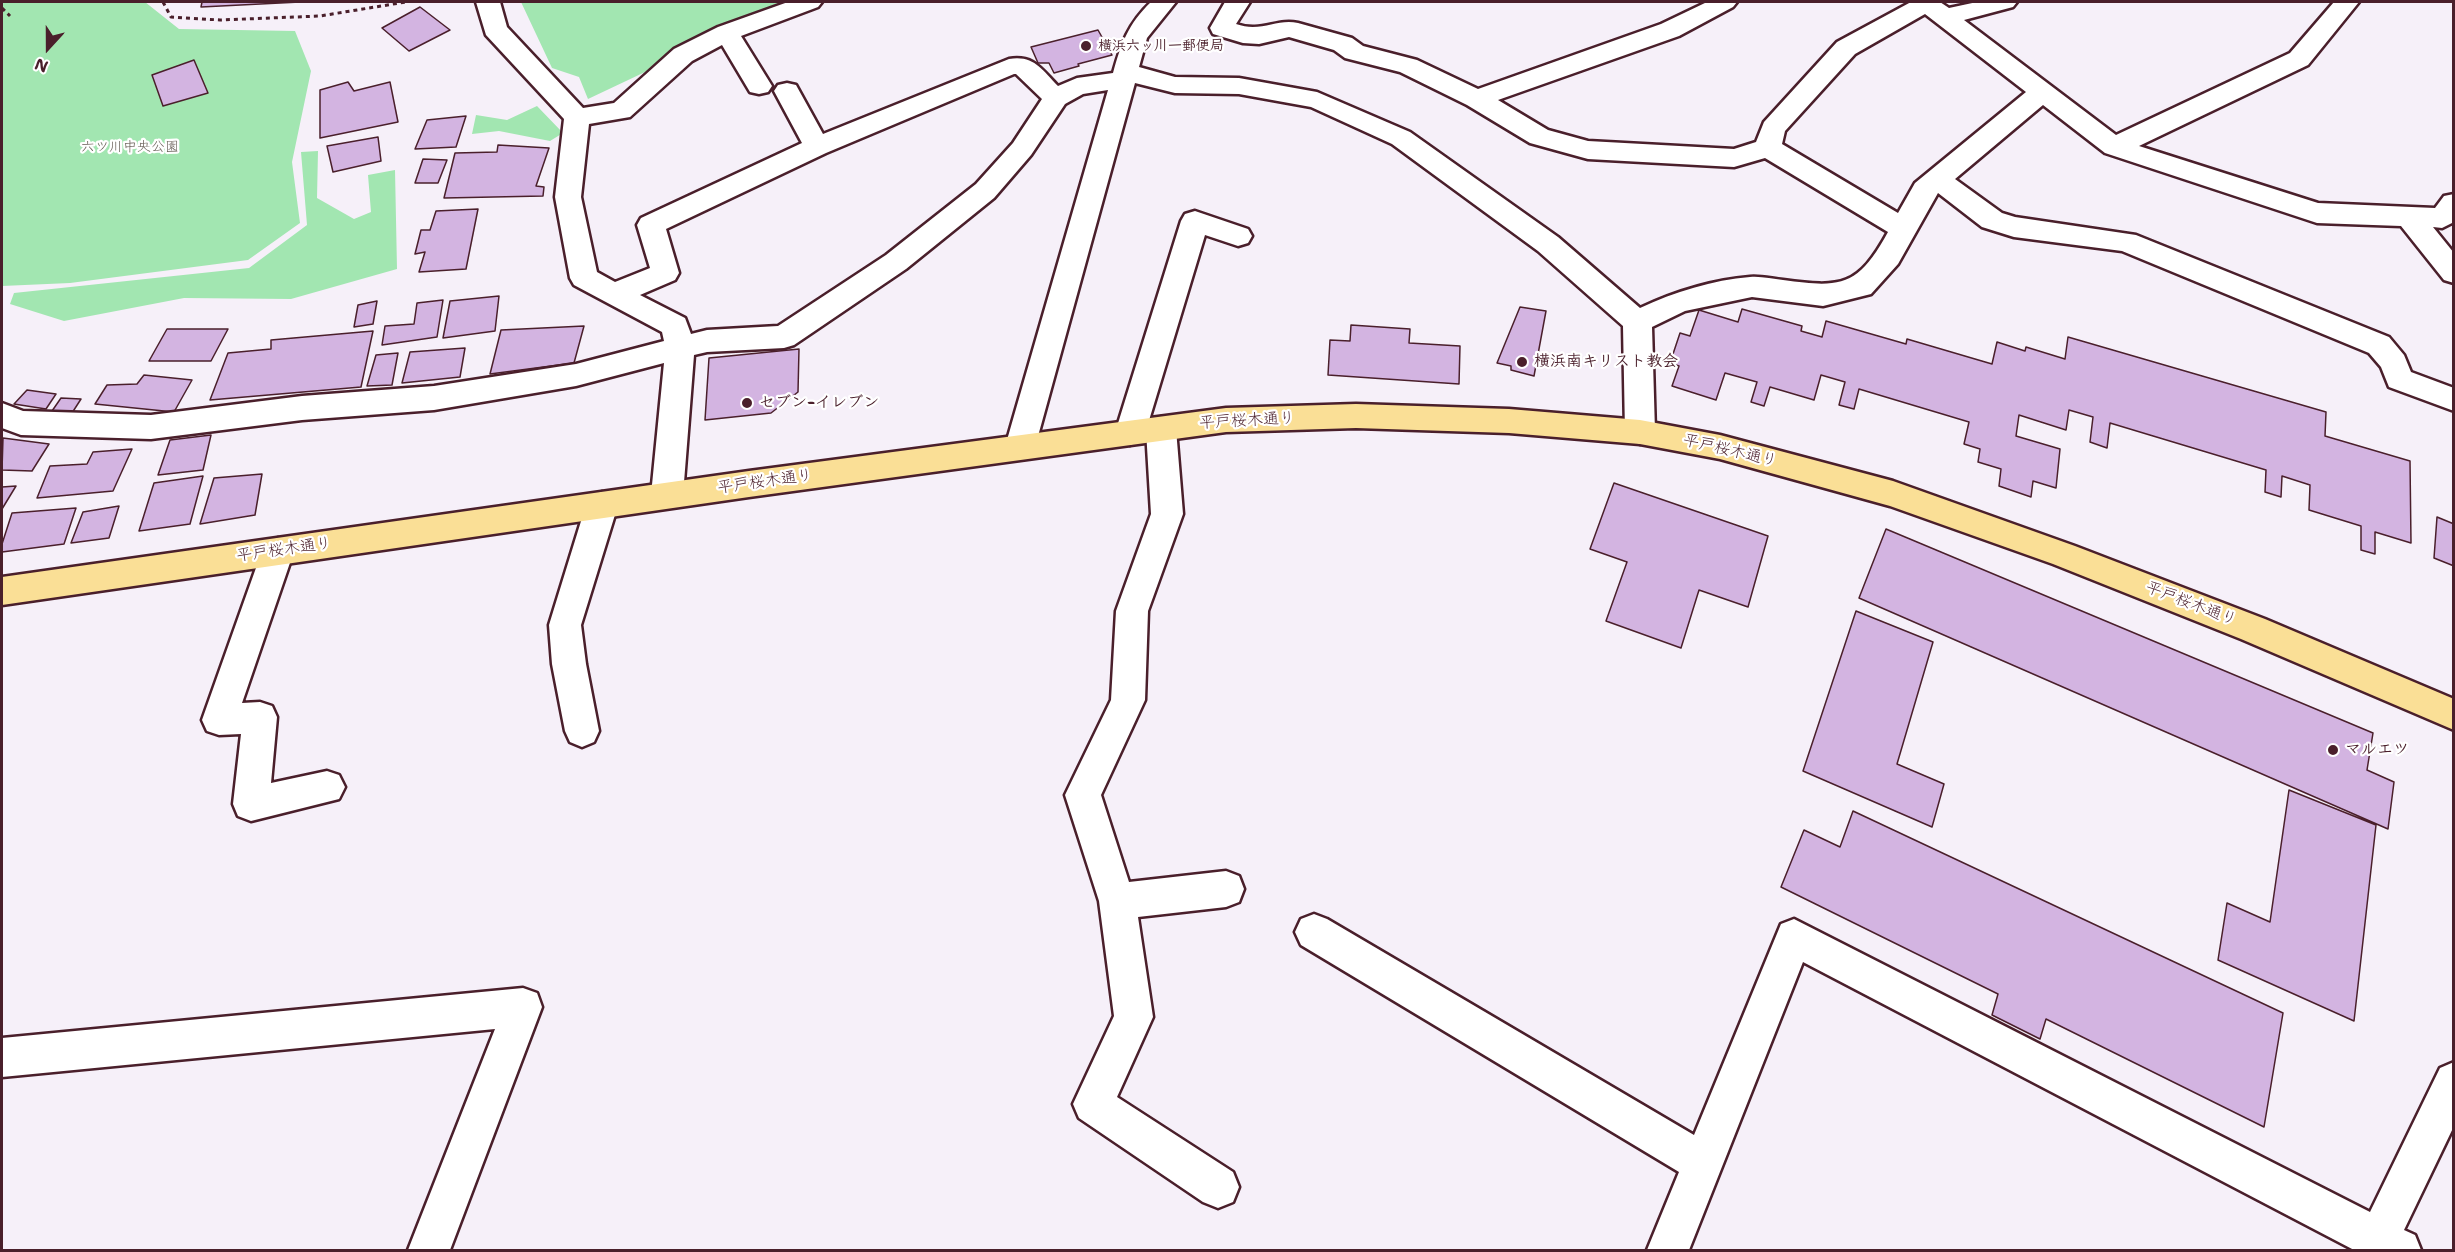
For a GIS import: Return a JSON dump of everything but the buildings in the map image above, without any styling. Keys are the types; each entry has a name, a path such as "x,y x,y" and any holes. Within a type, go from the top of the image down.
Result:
{"main road":[{"name":"平戸桜木通り","path":"2,591 667,495 1226,420 1356,416 1509,421 1640,432 1720,447 1893,494 2064,555 2186,602 2454,715"}],"street":[{"path":"488,2 495,29 577,117 568,197 584,278 675,326 680,348 667,495"},
{"path":"577,117 621,111 683,55 727,33 810,2"},
{"path":"1020,447 1136,38 1150,16 1164,2"},
{"path":"1238,2 1222,28 1244,35 1259,36 1289,29 1343,44 1354,52 1408,66 1476,99 1539,136 1588,150 1734,158 1768,148 1903,229"},
{"path":"1476,99 1670,30 1725,2"},
{"path":"1768,148 1773,128 1846,48 1933,7 2005,2"},
{"path":"2114,147 2299,59 2347,2"},
{"path":"1933,7 2114,147 2317,213 2442,218 2454,203"},
{"path":"727,33 759,86"},
{"path":"614,294 665,273 651,225 818,147 1009,67 1022,65 1056,98"},
{"path":"2,415 21,423 151,427 302,408 434,398 576,375 707,341 784,337 887,268 985,191 1022,149 1056,98 1077,86 1124,76 1175,85 1239,86 1317,100 1401,138 1548,244 1636,322 1640,432"},
{"path":"787,91 818,147"},
{"path":"1636,322 1679,302 1752,287 1823,296 1861,287 1888,256 1924,190 2043,92"},
{"path":"1937,179 1992,220 2014,226 2126,242 2379,345 2394,363 2400,380 2454,400"},
{"path":"2409,217 2454,273"},
{"path":"1218,1187 1093,1104 1134,1017 1117,901 1083,795 1128,700 1132,611 1167,514 1146,431 1195,221 1238,237"},
{"path":"582,731 569,664 566,625 602,505"},
{"path":"278,551 219,720 260,717 251,804 327,787"},
{"path":"1117,901 1226,890"},
{"path":"1314,932 1703,1162"},
{"path":"1668,1251 1794,937 2385,1247 2398,1195 2454,1082"},
{"path":"2,1058 523,1007 429,1251"}],"path":[{"path":"163,2 171,17 220,20 320,16 405,2"},
{"path":"2,8 10,16"}],"green space":[{"name":"六ツ川中央公園","path":"2,2 145,2 179,29 295,31 311,71 292,162 300,223 248,260 70,283 2,286"},
{"path":"521,2 793,2 588,99 579,77 552,68"},
{"path":"537,106 563,133 550,141 499,131 472,134 476,115 507,120"},
{"path":"318,151 317,198 354,219 371,212 368,175 395,170 397,269 291,299 184,298 64,321 10,304 14,293 249,268 307,225 301,152"}],"place":[{"name":"横浜六ッ川一郵便局","path":"1086,46"},
{"name":"横浜南キリスト教会","path":"1522,362"},
{"name":"セブン-イレブン","path":"747,403"},
{"name":"マルエツ","path":"2333,750"}]}
